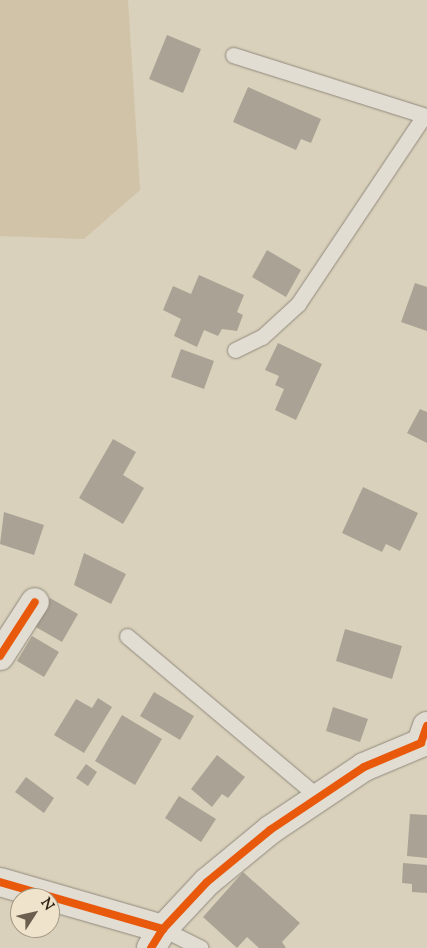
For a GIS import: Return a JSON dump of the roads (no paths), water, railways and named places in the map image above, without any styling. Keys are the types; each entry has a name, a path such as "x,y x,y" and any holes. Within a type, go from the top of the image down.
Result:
{"street":[{"path":"0,656 35,602"},
{"path":"0,882 157,938 207,882 317,796 364,766 425,738"}],"lane":[{"path":"233,54 426,116 298,304 262,337 236,350"},
{"path":"127,636 317,796"},
{"path":"157,938 201,948"}]}
